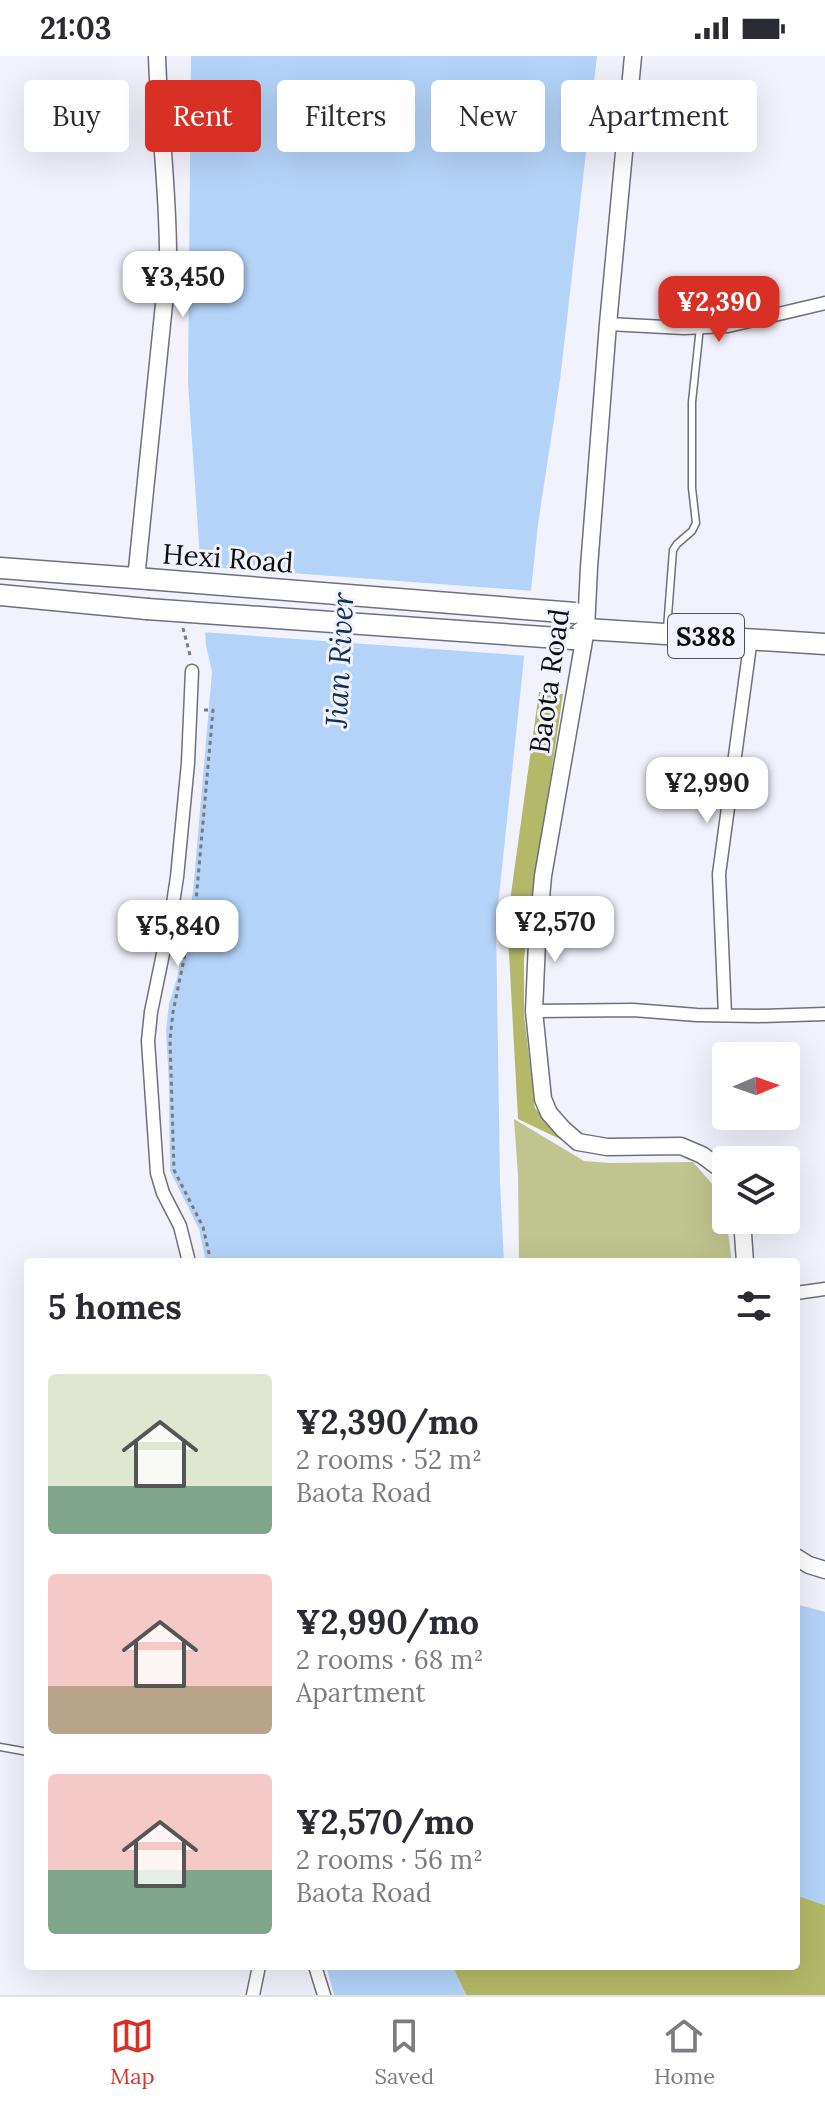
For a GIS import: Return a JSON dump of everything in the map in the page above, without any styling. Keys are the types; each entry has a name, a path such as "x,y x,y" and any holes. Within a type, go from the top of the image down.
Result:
{"main road":[{"name":"Hexi Road","path":"0,568 142,579 578,627"},
{"name":"Hexi Road","path":"0,595 147,609 578,627 825,644"}],"street":[{"path":"142,579 169,231 157,56"},
{"name":"Baota Road","path":"633,56 589,567 543,876 534,1011 543,1099 549,1113 578,1142 607,1147 681,1146 712,1162"},
{"path":"608,324 728,326 825,303"},
{"path":"725,1015 719,874 751,638"},
{"path":"188,1258 180,1226 163,1193 157,1173 148,1048 151,1012 175,887 188,763 192,671"},
{"path":"534,1011 602,1009 725,1015 825,1014"},
{"path":"743,1234 745,1258"},
{"path":"800,1292 825,1289"},
{"path":"800,1559 825,1570"},
{"path":"253,1995 258,1970"},
{"path":"316,1970 324,1995"}],"lane":[{"path":"667,633 673,550 696,523 692,488 692,402 700,327"},
{"path":"0,1747 24,1751"}],"path":[{"path":"210,1258 203,1227 174,1170 170,1040 196,901 213,710"}],"green space":[{"path":"539,692 563,694 524,958 524,1014 535,1108 564,1141 518,1119 508,935"},
{"path":"514,1119 584,1161 693,1162 712,1184 712,1234 728,1234 731,1258 519,1258"},
{"path":"800,1896 825,1905 825,1995 466,1995 454,1970 800,1970"}],"water":[{"name":"Jian River","path":"191,56 597,56 594,80 561,80 561,152 586,152 560,380 538,524 496,925 504,1258 205,1258 199,1229 170,1171 166,1030 193,892 212,672 206,645 188,383 190,152 261,152 261,80 191,80"},
{"path":"800,1605 825,1612 825,1905 800,1896"},
{"path":"327,1970 454,1970 466,1995 334,1995"}],"pier":[{"path":"196,566 535,591 529,656 201,632"}]}
